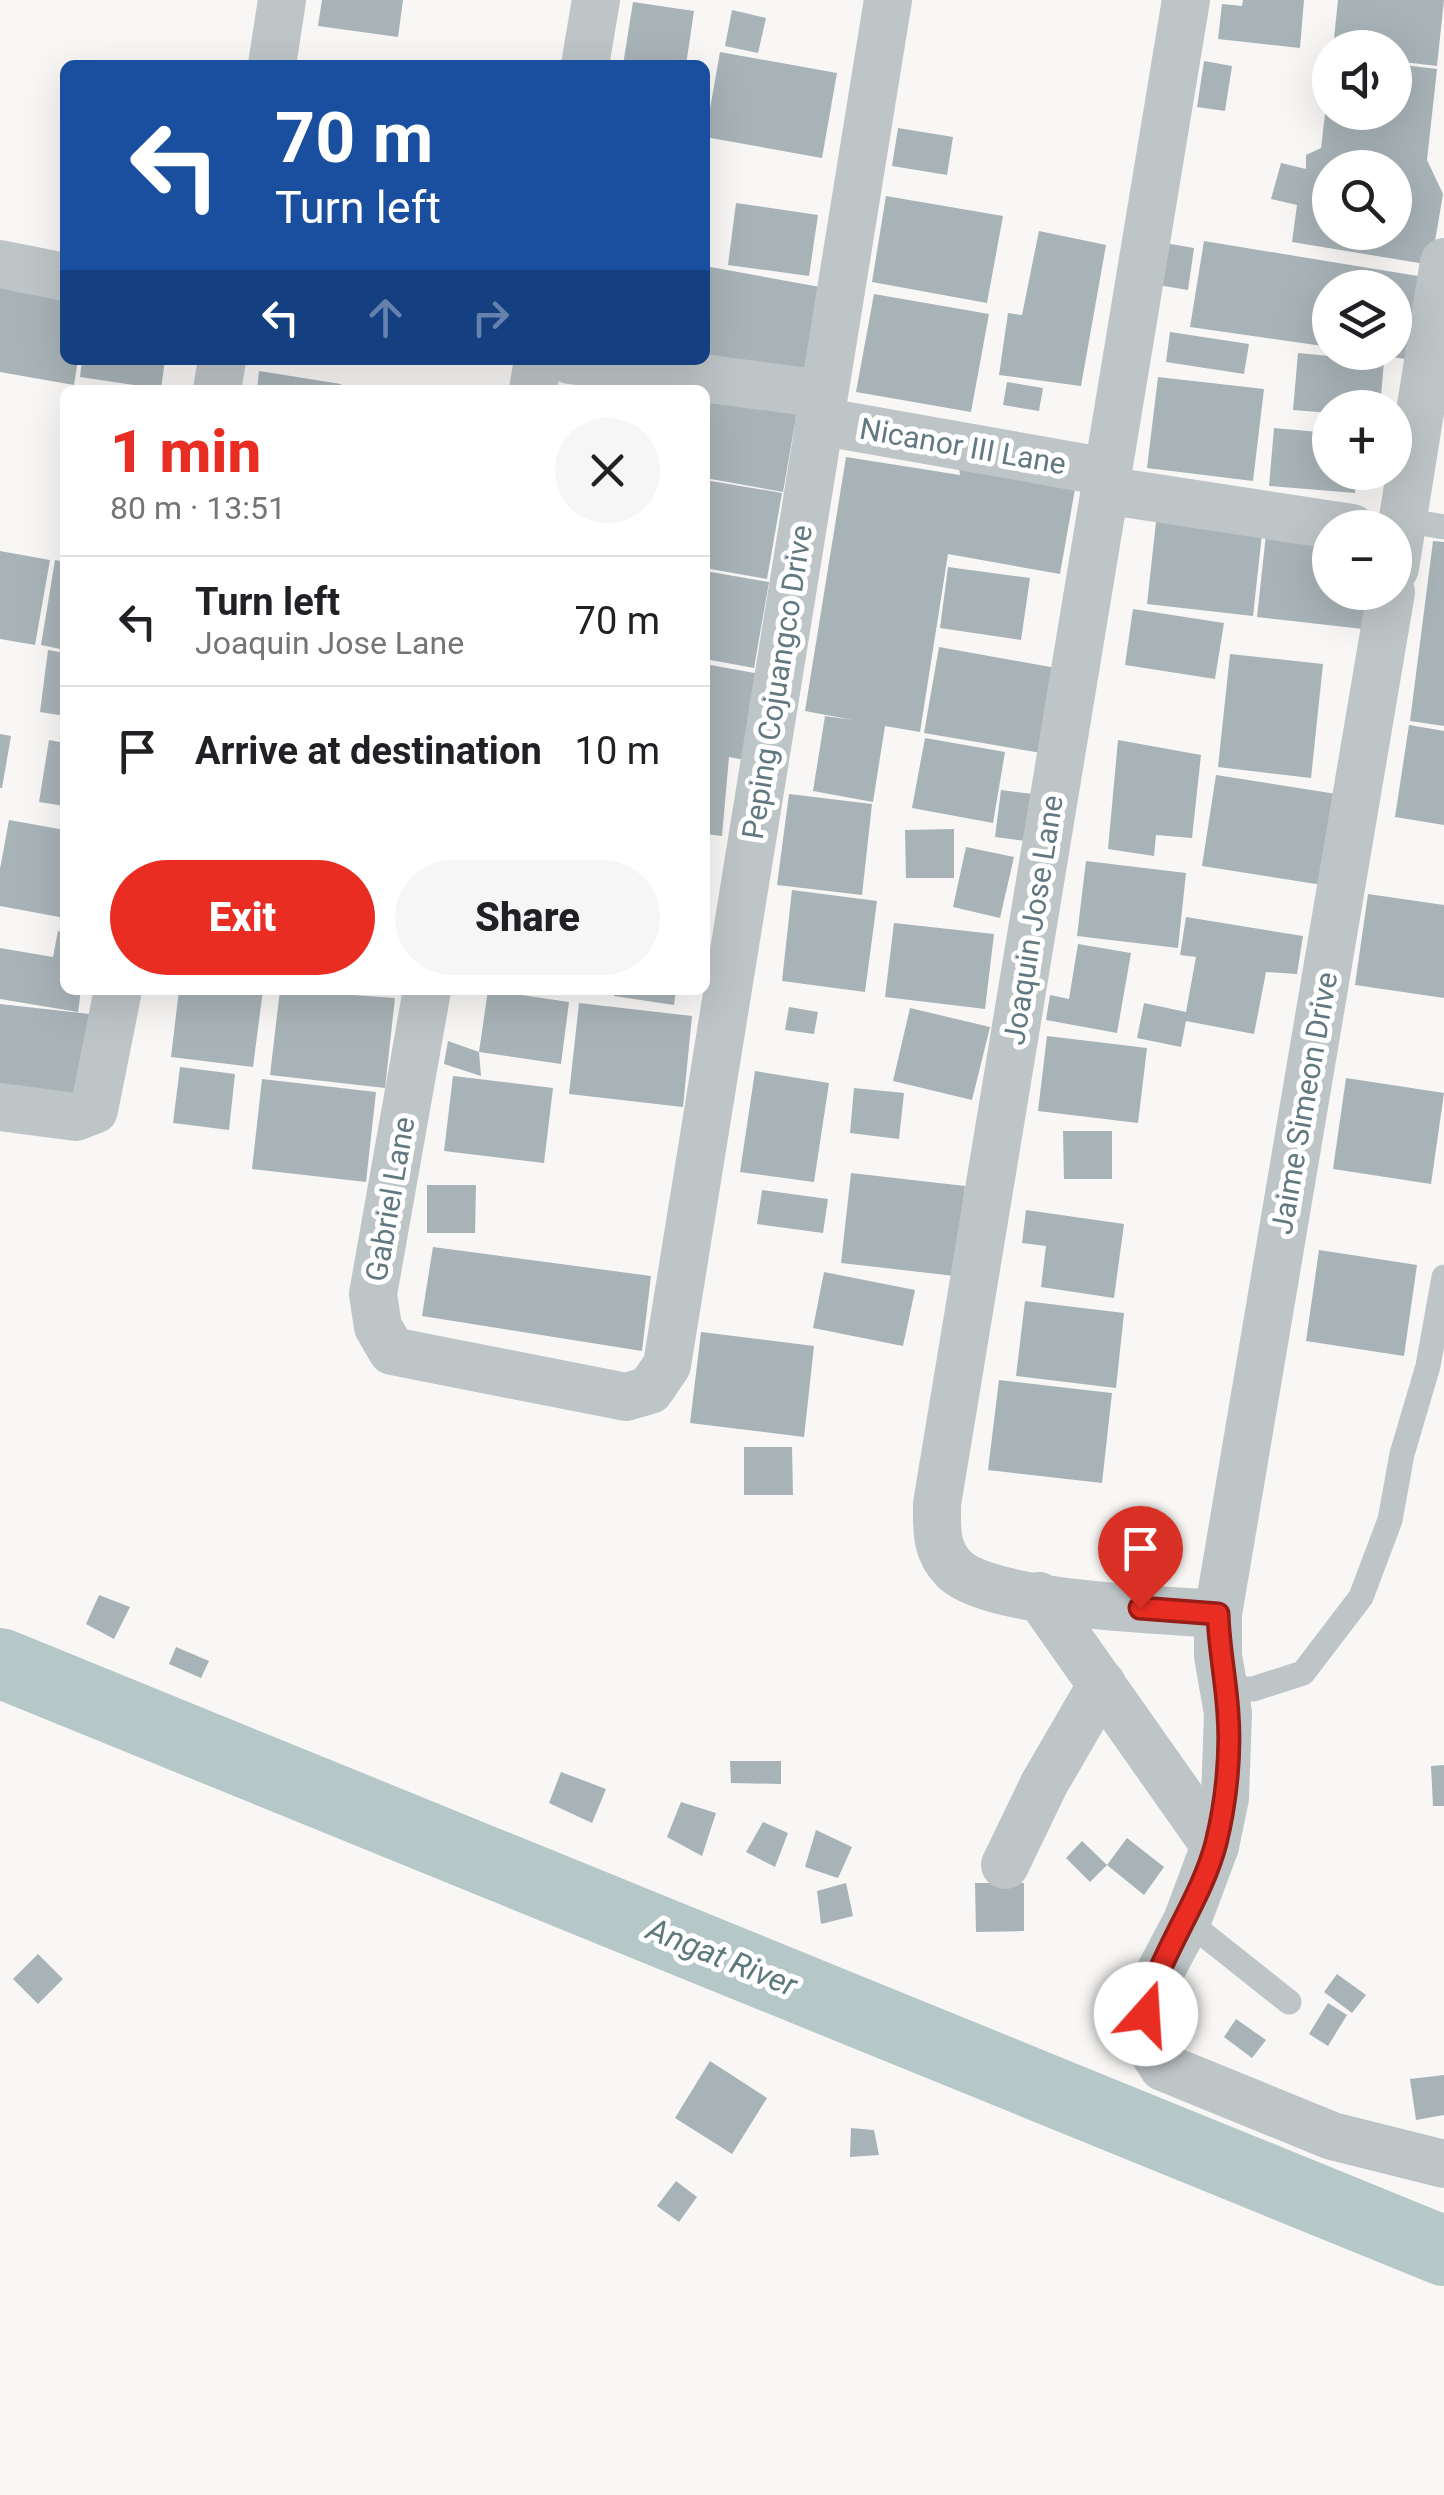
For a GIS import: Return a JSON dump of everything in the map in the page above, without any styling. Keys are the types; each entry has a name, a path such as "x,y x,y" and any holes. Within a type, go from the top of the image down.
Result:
{"street":[{"path":"273,60 282,0"},
{"path":"587,60 596,0"},
{"name":"Peping Cojuangco Drive","path":"667,1365 888,0"},
{"name":"Joaquin Jose Lane","path":"1186,0 937,1504 937,1543 954,1570 984,1587 1218,1614"},
{"path":"1412,510 1444,262"},
{"path":"0,264 60,276"},
{"name":"Nicanor III Lane","path":"596,365 700,385"},
{"name":"Nicanor III Lane","path":"710,387 820,408 1106,481 1312,520"},
{"name":"Jaime Simeon Drive","path":"1388,610 1218,1614 1228,1713 1225,1798 1215,1846 1187,1921 1150,1991 1143,2036 1163,2066 1332,2136 1444,2164"},
{"path":"0,1107 76,1118 94,1110 117,995"},
{"name":"Gabriel Lane","path":"426,995 374,1294 378,1327 392,1351 626,1397 650,1390 667,1365"},
{"path":"1038,1596 1215,1846"},
{"path":"1006,1865 1044,1784 1102,1684"}],"lane":[{"path":"1224,1689 1253,1689 1303,1673 1361,1596 1390,1520 1402,1454 1428,1366 1444,1277"},
{"path":"1187,1921 1289,2002"}],"building":[{"path":"322,0 403,0 398,37 318,26"},
{"path":"1243,0 1304,0 1300,48 1218,39 1222,4 1242,6"},
{"path":"1338,0 1444,0 1437,66 1412,63 1412,30 1335,30"},
{"path":"633,2 694,11 687,60 624,60"},
{"path":"732,10 766,18 758,53 725,46"},
{"path":"720,52 837,73 822,158 710,138 710,109"},
{"path":"1204,61 1232,66 1225,111 1197,107"},
{"path":"1412,66 1437,69 1427,160 1443,194 1431,265 1340,250 1412,250 1412,150 1317,150 1321,148 1323,130 1412,130"},
{"path":"898,128 953,137 947,175 892,166"},
{"path":"1312,152 1312,245 1292,242 1297,205 1271,199 1281,163 1306,169 1306,155"},
{"path":"886,196 1003,216 987,303 872,282"},
{"path":"736,203 818,215 809,276 728,265"},
{"path":"1039,231 1106,245 1081,386 999,375 1008,313 1022,315"},
{"path":"1204,241 1381,270 1312,270 1312,344 1190,327"},
{"path":"1165,243 1194,248 1188,290 1158,285"},
{"path":"710,267 820,287 804,373 710,356"},
{"path":"1412,275 1424,277 1412,354"},
{"path":"0,283 60,294 60,365 77,365 74,385 0,372"},
{"path":"874,294 989,314 971,412 856,392"},
{"path":"1170,332 1249,344 1244,374 1166,362"},
{"path":"1298,353 1312,354 1312,370 1383,370 1382,390 1312,390 1312,412 1293,410"},
{"path":"81,365 164,365 162,385 80,377"},
{"path":"259,371 341,384 341,385 258,385"},
{"path":"1158,377 1264,389 1253,481 1147,468"},
{"path":"1007,382 1043,388 1039,411 1003,405"},
{"path":"710,390 798,406 783,492 710,479"},
{"path":"1274,428 1312,431 1312,490 1269,486"},
{"path":"846,457 960,475 959,468 1075,489 1060,574 948,554 920,732 885,726 873,802 813,791 825,716 853,720 805,711"},
{"path":"710,481 782,493 767,579 710,569"},
{"path":"1157,513 1263,525 1253,616 1147,604"},
{"path":"1267,525 1312,531 1312,610 1365,610 1363,629 1257,617"},
{"path":"1433,541 1444,542 1444,726 1410,721"},
{"path":"0,551 50,560 35,645 0,639"},
{"path":"55,560 60,561 60,649 41,645"},
{"path":"948,567 1030,578 1021,640 940,628"},
{"path":"710,572 769,582 754,668 710,660"},
{"path":"1133,609 1224,623 1215,679 1125,665"},
{"path":"939,647 1056,668 1041,753 924,733"},
{"path":"48,650 60,652 60,715 40,712"},
{"path":"1230,654 1323,664 1311,778 1218,767"},
{"path":"710,665 760,674 745,760 729,757 722,836 710,835"},
{"path":"1409,725 1444,731 1444,825 1395,817"},
{"path":"0,734 11,736 2,788 0,788"},
{"path":"925,738 1005,752 993,823 912,808"},
{"path":"49,740 60,742 60,805 39,802"},
{"path":"1118,740 1201,755 1192,838 1156,835 1154,856 1108,849"},
{"path":"1216,775 1349,796 1335,887 1202,866"},
{"path":"1001,790 1033,794 1026,841 995,837"},
{"path":"789,794 872,804 862,895 777,885"},
{"path":"9,820 60,829 60,917 0,906 0,869"},
{"path":"954,829 954,878 906,878 905,830"},
{"path":"966,847 1014,857 1000,918 953,907"},
{"path":"1086,861 1186,873 1178,948 1077,936"},
{"path":"792,890 877,901 865,992 782,981"},
{"path":"1368,894 1444,905 1444,998 1355,985"},
{"path":"1186,917 1303,936 1297,974 1266,972 1254,1034 1186,1021 1181,1047 1137,1038 1144,1003 1186,1012 1196,957 1180,955"},
{"path":"894,923 994,934 985,1009 885,997"},
{"path":"58,931 60,995 80,995 78,1012 0,999 0,948 53,957"},
{"path":"1078,944 1131,953 1117,1033 1046,1020 1050,995 1069,999"},
{"path":"178,995 262,995 253,1067 171,1057"},
{"path":"279,995 395,998 385,1088 270,1075"},
{"path":"487,995 569,1002 561,1064 479,1052"},
{"path":"614,995 675,995 674,1005"},
{"path":"579,1003 692,1016 683,1107 569,1094"},
{"path":"0,1004 90,1014 73,1095 0,1085"},
{"path":"789,1007 818,1012 814,1034 785,1030"},
{"path":"910,1008 990,1027 972,1100 893,1081"},
{"path":"1047,1036 1147,1048 1138,1123 1038,1111"},
{"path":"448,1041 479,1052 481,1076 444,1064"},
{"path":"180,1067 235,1074 229,1130 173,1123"},
{"path":"755,1071 829,1083 814,1182 740,1172"},
{"path":"453,1076 553,1088 544,1163 444,1151"},
{"path":"1346,1078 1444,1093 1431,1184 1333,1169"},
{"path":"262,1079 376,1092 366,1182 252,1169"},
{"path":"854,1088 904,1093 899,1139 850,1133"},
{"path":"1063,1131 1112,1131 1112,1179 1064,1179"},
{"path":"851,1173 965,1186 955,1276 841,1263"},
{"path":"427,1185 476,1185 475,1233 427,1233"},
{"path":"762,1190 828,1199 823,1233 757,1224"},
{"path":"1026,1210 1124,1224 1114,1298 1041,1287 1046,1246 1022,1243"},
{"path":"433,1247 651,1276 642,1351 422,1316"},
{"path":"1319,1250 1417,1265 1404,1356 1306,1341"},
{"path":"824,1272 915,1290 903,1346 813,1328"},
{"path":"1025,1301 1124,1313 1116,1388 1016,1376"},
{"path":"701,1332 814,1346 804,1437 690,1423"},
{"path":"999,1380 1112,1393 1102,1483 988,1470"},
{"path":"744,1447 792,1447 793,1495 744,1495"},
{"path":"99,1595 130,1607 114,1639 86,1624"},
{"path":"176,1647 209,1661 201,1678 169,1664"},
{"path":"730,1761 781,1761 781,1784 731,1783"},
{"path":"1444,1765 1444,1806 1433,1806 1431,1766"},
{"path":"561,1772 606,1789 592,1823 549,1803"},
{"path":"681,1802 716,1813 702,1856 667,1837"},
{"path":"763,1822 788,1833 775,1867 746,1852"},
{"path":"816,1830 852,1847 838,1878 805,1867"},
{"path":"1127,1838 1164,1867 1144,1895 1107,1865"},
{"path":"1082,1841 1107,1865 1090,1882 1066,1858"},
{"path":"846,1883 853,1916 821,1924 817,1891"},
{"path":"975,1883 1024,1883 1024,1931 976,1932"},
{"path":"38,1954 63,1979 38,2004 13,1979"},
{"path":"1337,1974 1366,1995 1352,2013 1324,1992"},
{"path":"1328,2003 1347,2015 1328,2046 1309,2034"},
{"path":"1236,2019 1266,2040 1252,2058 1224,2037"},
{"path":"710,2061 767,2098 732,2154 675,2118"},
{"path":"1444,2075 1444,2115 1416,2120 1410,2079"},
{"path":"851,2128 874,2130 879,2155 850,2157"},
{"path":"676,2181 697,2197 679,2222 657,2206"}],"waterway":[{"name":"Angat River","path":"0,1663 1444,2251"}],"route":[{"path":"1140,1608 1218,1614 1218,1656 1228,1713 1225,1798 1215,1846 1187,1921 1150,1991 1146,2014"}]}
